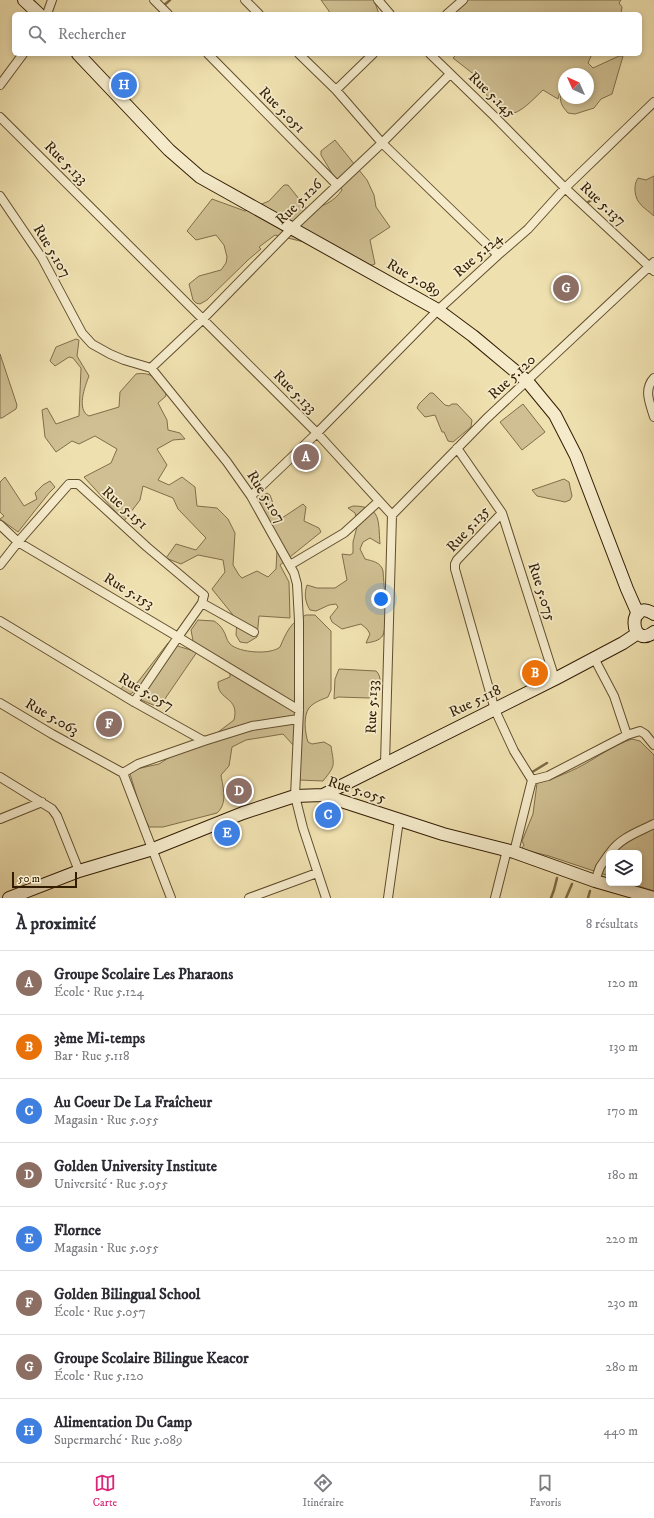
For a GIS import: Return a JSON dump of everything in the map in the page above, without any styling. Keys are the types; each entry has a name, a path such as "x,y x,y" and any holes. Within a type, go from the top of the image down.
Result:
{"street":[{"path":"24,0 37,12"},
{"path":"48,12 52,0"},
{"path":"154,0 166,12"},
{"path":"245,0 257,12"},
{"path":"378,0 386,12"},
{"path":"449,12 462,0"},
{"path":"0,85 21,56"},
{"name":"Rue 5.089","path":"80,56 169,150 200,177 438,310 473,336 527,381 555,415 576,456 638,614"},
{"name":"Rue 5.051","path":"210,56 337,185"},
{"path":"301,56 336,90 382,143 498,255"},
{"path":"336,90 370,56"},
{"name":"Rue 5.145","path":"432,56 534,157"},
{"name":"Rue 5.126","path":"152,368 203,319 292,228 382,143 450,74"},
{"name":"Rue 5.124","path":"250,496 317,433 438,310 498,255 515,242 565,188 654,102"},
{"name":"Rue 5.133","path":"0,117 317,433 392,515 385,763"},
{"name":"Rue 5.137","path":"534,157 565,188 652,266"},
{"name":"Rue 5.107","path":"0,196 42,258 82,333 92,344 110,354 124,360 152,368 227,462 250,496 290,565 297,584 299,621 295,796 303,828 326,898"},
{"name":"Rue 5.120","path":"392,515 457,448 527,381 652,266"},
{"path":"654,378 648,388 648,396 654,417"},
{"name":"Rue 5.135","path":"457,448 502,513 457,560 455,564 495,710"},
{"name":"Rue 5.151","path":"0,565 18,542 69,484 78,484 147,547 204,595 202,603"},
{"path":"290,565 344,533 379,501"},
{"name":"Rue 5.075","path":"502,513 555,679"},
{"name":"Rue 5.153","path":"0,525 18,542 178,637 298,715"},
{"path":"134,702 202,603 254,632"},
{"path":"654,614 645,610 638,614 634,619 633,625 635,630 643,635 648,635 654,632"},
{"name":"Rue 5.057","path":"0,621 134,702 204,741"},
{"name":"Rue 5.118","path":"323,794 495,710 623,643 638,633"},
{"path":"594,658 614,696 627,735"},
{"name":"Rue 5.063","path":"0,703 52,734 123,773"},
{"path":"495,710 514,751 532,780 530,794 495,898"},
{"path":"171,898 123,773 138,764 182,748 252,726 298,715"},
{"path":"532,780 548,776 627,735 640,731 645,734 654,745"},
{"path":"0,777 52,809 57,816 79,871"},
{"name":"Rue 5.055","path":"9,898 79,871 153,850 243,813 295,796 323,794 443,834 511,851 595,881 654,898"},
{"path":"0,819 42,802"},
{"path":"388,898 399,820"},
{"path":"613,850 623,840 654,824"},
{"path":"595,881 600,867 606,859"},
{"path":"249,898 317,873"}],"shaded area":[{"path":"321,0 374,0 378,12 330,12"},
{"path":"460,0 621,0 619,3 622,7 621,12 452,12"},
{"path":"455,56 591,56 588,63 593,68 558,68 558,99 543,90 522,109 507,115 489,99 476,76 453,58"},
{"path":"619,56 623,56 612,94 601,99 594,108 575,114 568,113 562,104 594,104 593,68"},
{"path":"335,140 367,180 374,195 376,207 390,227 370,240 375,264 359,264 340,253 313,244 275,235 259,247 261,249 207,300 200,304 196,303 193,300 189,284 199,276 221,270 226,263 227,257 224,245 216,235 196,240 187,231 212,199 245,211 269,201 284,185 288,185 307,209 327,204 342,190 321,155 321,151"},
{"path":"654,176 654,216 639,203 635,191 635,184 638,178 646,180"},
{"path":"76,339 79,340 77,356 89,376 82,403 85,413 89,416 119,407 120,392 136,374 142,373 152,376 156,378 163,386 166,396 158,403 167,420 168,430 180,433 185,439 173,440 157,449 167,465 158,480 169,485 182,477 195,487 197,506 217,508 228,519 235,533 233,565 242,578 257,571 268,577 276,569 277,550 261,518 260,498 267,493 270,495 278,517 282,518 303,504 306,507 304,521 319,528 321,532 280,565 289,582 290,618 259,616 257,637 247,643 240,642 236,635 237,620 212,589 225,572 223,560 198,555 181,564 166,558 176,544 196,550 206,538 178,509 173,498 143,486 140,500 124,521 84,477 111,463 117,449 95,436 79,444 72,441 56,452 45,437 42,410 47,408 56,424 79,416 81,368 73,358 69,357 55,366 50,361 56,347"},
{"path":"0,354 17,405 16,409 2,418 0,418"},
{"path":"430,393 433,393 445,405 449,406 452,404 457,404 472,420 471,427 453,442 448,441 444,432 442,432 435,415 425,417 417,408"},
{"path":"523,404 545,432 522,450 500,422"},
{"path":"5,477 24,506 37,499 35,493 43,485 50,481 55,487 18,532 0,519 4,516 0,512 0,482"},
{"path":"564,479 569,482 572,496 570,500 565,502 537,496 532,490"},
{"path":"353,506 369,509 374,512 377,516 379,528 380,544 370,538 363,542 360,549 365,559 373,561 382,568 385,622 383,635 380,639 366,643 370,634 361,624 342,629 332,622 330,617 338,607 336,604 329,605 316,611 310,610 306,598 307,585 317,588 335,588 347,580 342,554 350,555 353,553 353,542 358,523 355,513 348,508"},
{"path":"306,615 315,615 331,631 331,690 328,697 315,703 309,708 306,715 305,725 308,742 312,744 324,742 331,746 333,765 327,776 323,781 299,780 294,746 283,734 246,740 232,747 229,766 221,775 224,800 223,805 217,813 163,827 149,827 141,810 130,774 132,770 159,764 173,755 201,745 234,720 234,707 231,702 221,693 218,682 230,677 230,673 208,660 194,646 191,630 198,620 214,621 220,626 230,644 234,647 247,651 263,652 276,650 280,647 287,632 293,624"},
{"path":"168,643 197,652 160,706 158,707 141,700 138,689 129,695 120,690 126,683 137,683"},
{"path":"339,669 376,671 380,678 378,692 369,698 338,697 334,699 335,679"},
{"path":"632,739 640,741 654,755 654,891 638,886 642,886 642,850 606,850 606,875 522,848 524,845 522,841 533,814 537,783 572,771 625,741"}],"waterway":[{"path":"163,6 170,0"},
{"path":"585,204 593,199"},
{"path":"529,774 547,763"},
{"path":"551,898 557,878"},
{"path":"566,898 572,884"},
{"path":"588,898 590,891"}],"place":[{"name":"Alimentation Du Camp","path":"124,85"},
{"name":"Groupe Scolaire Bilingue Keacor","path":"566,288"},
{"name":"Groupe Scolaire Les Pharaons","path":"306,457"},
{"name":"3ème Mi-temps","path":"535,673"},
{"name":"Golden Bilingual School","path":"109,724"},
{"name":"Golden University Institute","path":"239,791"},
{"name":"Au Coeur De La Fraîcheur","path":"328,815"},
{"name":"Flornce","path":"227,833"}]}
